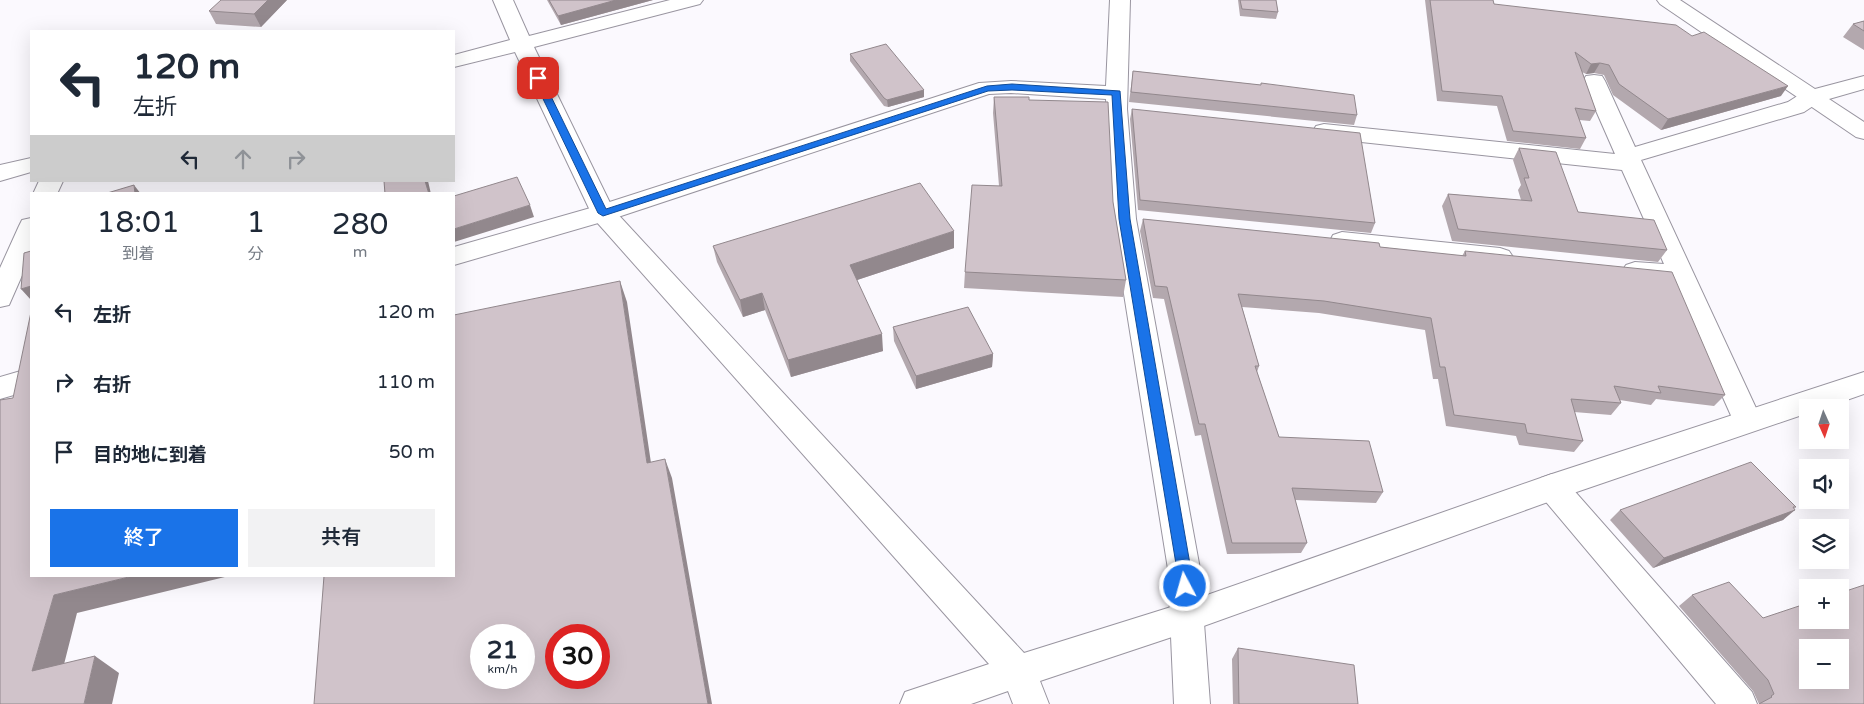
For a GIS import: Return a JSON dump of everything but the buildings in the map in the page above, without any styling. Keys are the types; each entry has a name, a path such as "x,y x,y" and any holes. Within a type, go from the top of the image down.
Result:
{"street":[{"path":"503,0 522,44 603,213 1019,672 1031,704"},
{"path":"455,61 693,0"},
{"path":"1120,0 1123,104 1134,220 1184,570 1192,704"},
{"path":"1667,0 1864,132"},
{"path":"1594,81 1628,160 1747,420"},
{"path":"1304,128 1628,160 1796,107 1811,97 1864,82"},
{"path":"455,256 603,213 987,88 1012,87 1123,104"},
{"path":"0,173 30,165"},
{"path":"0,298 30,228"},
{"path":"1323,239 1522,259"},
{"path":"1612,268 1681,276"},
{"path":"0,388 30,378"},
{"path":"918,704 1187,618 1552,487 1747,420 1864,383"},
{"path":"1552,487 1739,704"}],"route":[{"path":"538,78 603,213 987,88 1012,87 1116,93 1124,219 1184,570 1185,586"}]}
